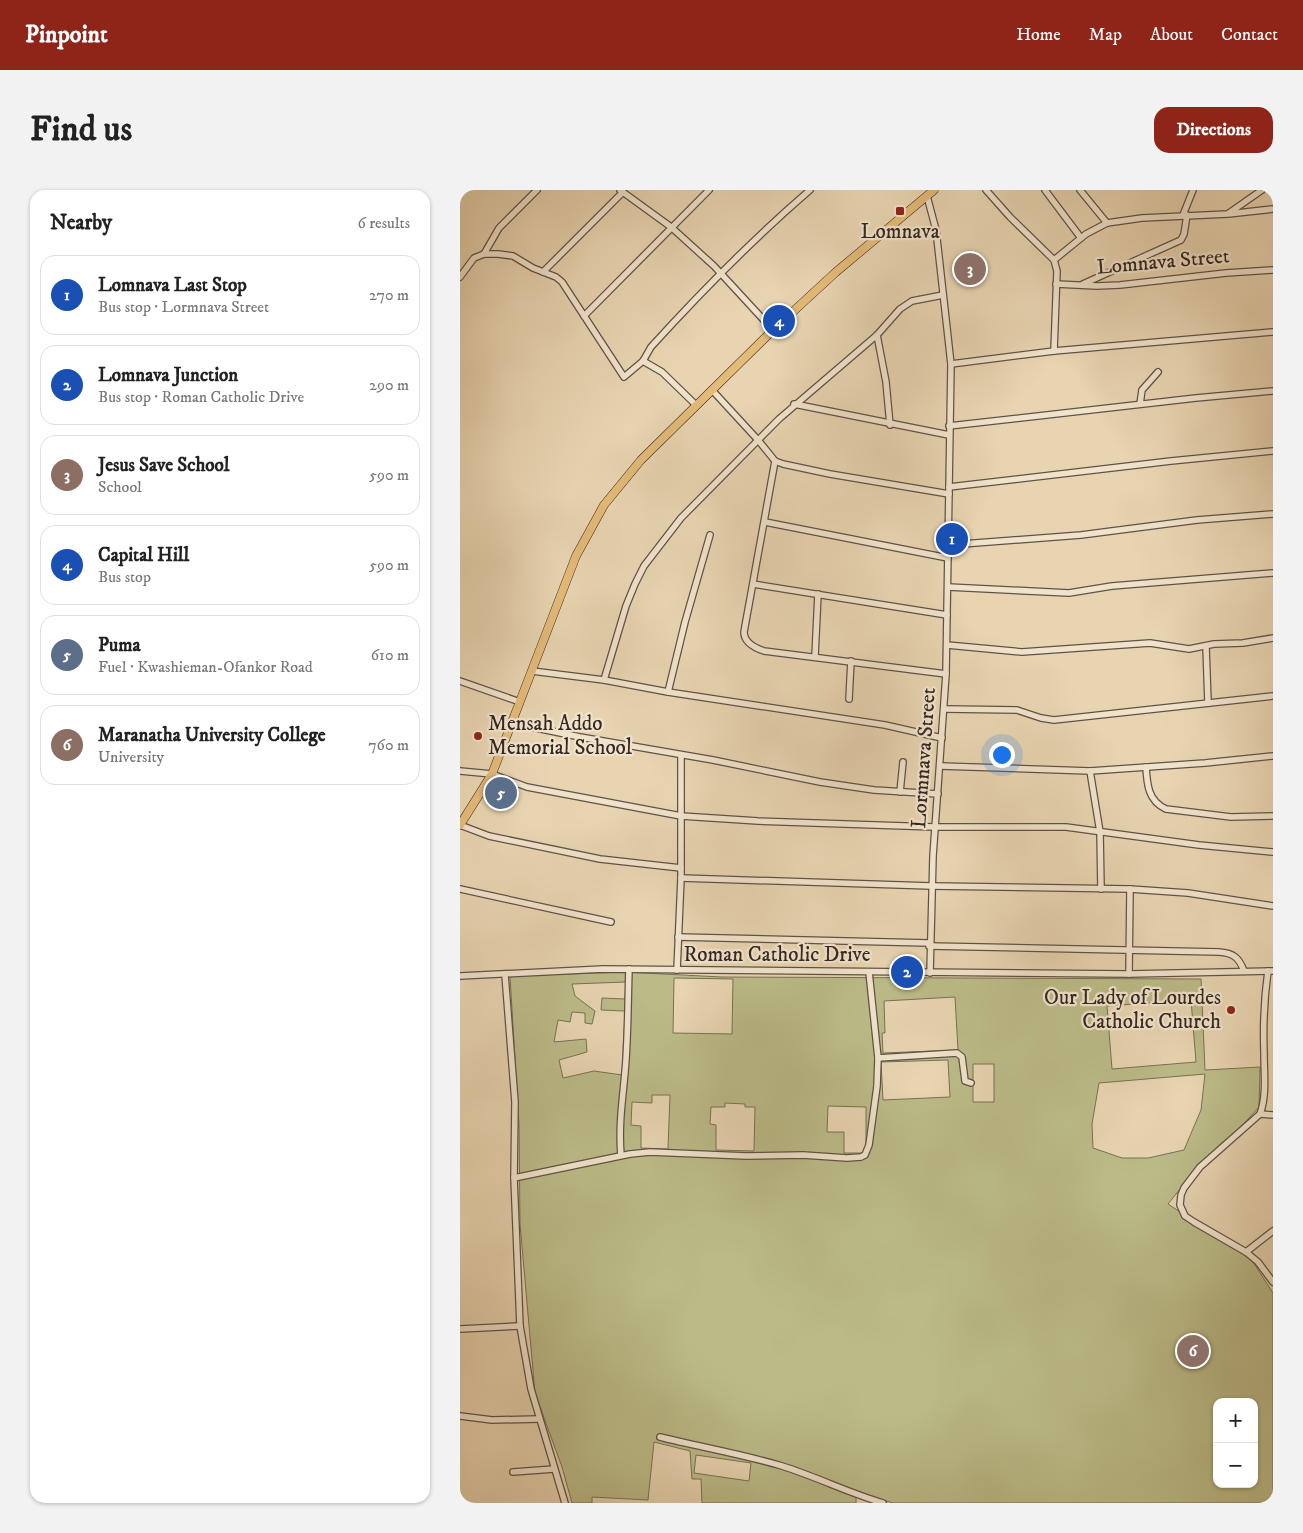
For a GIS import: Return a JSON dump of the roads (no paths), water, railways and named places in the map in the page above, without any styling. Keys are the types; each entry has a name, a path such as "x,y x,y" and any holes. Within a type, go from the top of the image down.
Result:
{"main road":[{"path":"460,825 492,774 576,556 604,505 630,472 773,330 836,272 934,190"}],"street":[{"path":"484,254 499,228 537,190"},
{"path":"584,316 708,190"},
{"path":"460,277 474,258 484,254 498,254 513,256 559,279 624,377 643,361 651,347 720,273 761,233 810,190"},
{"path":"986,190 1010,217 1054,260 1057,271 1054,352"},
{"path":"1045,190 1081,238"},
{"path":"1080,190 1107,222"},
{"path":"1081,285 1181,240 1184,234 1185,215 1193,190"},
{"path":"1228,214 1262,190"},
{"path":"543,272 625,191 671,227 720,273 773,330"},
{"name":"Lormnava Street","path":"926,196 936,230 951,364 945,709 931,886 930,973"},
{"path":"1054,260 1081,238 1107,222 1273,209"},
{"name":"Lomnava Street","path":"1056,284 1120,285 1226,273 1273,270"},
{"path":"604,680 626,606 644,566 681,518 794,404 877,335 893,316 907,304 943,295"},
{"path":"951,364 1054,352 1273,332"},
{"path":"877,335 886,382 890,424"},
{"path":"643,361 662,372 696,405"},
{"path":"1140,404 1142,390 1158,372"},
{"path":"712,390 775,461 830,474 949,491 1172,461 1273,451"},
{"path":"949,426 1273,391"},
{"path":"794,404 949,435"},
{"path":"775,461 744,632 744,638 747,642 764,651 851,660 946,674"},
{"path":"949,545 1081,535 1197,520 1273,514"},
{"path":"765,522 948,558"},
{"path":"668,692 685,622 710,535"},
{"path":"948,587 1069,593 1112,586 1273,573"},
{"path":"753,584 947,614"},
{"path":"815,656 818,594"},
{"path":"947,645 1022,652 1150,643 1182,649 1273,638"},
{"path":"1206,646 1208,703"},
{"path":"849,699 851,660"},
{"path":"532,671 604,680 668,692 885,725 942,738"},
{"path":"460,681 520,702"},
{"path":"945,709 1017,710 1054,720 1273,696"},
{"path":"512,723 820,782 874,790 938,794"},
{"path":"677,970 681,878 681,754"},
{"path":"940,766 1090,772 1273,756"},
{"path":"900,792 903,762"},
{"path":"1146,767 1149,791 1160,805 1166,809 1231,817 1273,816"},
{"path":"460,770 492,774 527,787 681,816 758,821 935,826 1066,827 1199,845 1273,852"},
{"path":"1090,772 1100,832 1101,889"},
{"path":"460,825 489,836 600,858 681,868"},
{"path":"681,878 1130,890 1188,893 1273,906"},
{"path":"460,889 611,922"},
{"path":"1128,974 1130,890"},
{"path":"678,937 1231,953 1239,960 1244,972"},
{"name":"Roman Catholic Drive","path":"460,976 603,969 1128,974 1271,971"},
{"path":"621,1156 621,1103 626,1060 629,969"},
{"path":"1271,971 1263,1007 1263,1107 1260,1114 1200,1166 1184,1188 1180,1200 1185,1216 1246,1252 1258,1262 1273,1282"},
{"path":"514,1178 621,1156 650,1152 746,1156 803,1155 847,1158 865,1155 869,1145 877,1086 878,1058 869,972"},
{"path":"505,975 515,1102 514,1178 520,1326 530,1389 565,1503"},
{"path":"878,1058 957,1054 962,1058 965,1081 972,1083"},
{"path":"1260,1114 1273,1116"},
{"path":"1246,1252 1273,1231"},
{"path":"460,1329 520,1326"},
{"path":"460,1416 492,1420 539,1419"},
{"path":"660,1437 781,1466 817,1478 855,1495 883,1503"},
{"path":"513,1472 554,1469"}],"place":[{"name":"Lomnava","path":"900,211"},
{"name":"Jesus Save School","path":"970,269"},
{"name":"Capital Hill","path":"779,321"},
{"name":"Lomnava Last Stop","path":"952,539"},
{"name":"Mensah Addo Memorial School","path":"478,736"},
{"name":"Puma","path":"501,793"},
{"name":"Lomnava Junction","path":"907,972"},
{"name":"Our Lady of Lourdes Catholic Church","path":"1231,1010"},
{"name":"Maranatha University College","path":"1193,1351"}]}
